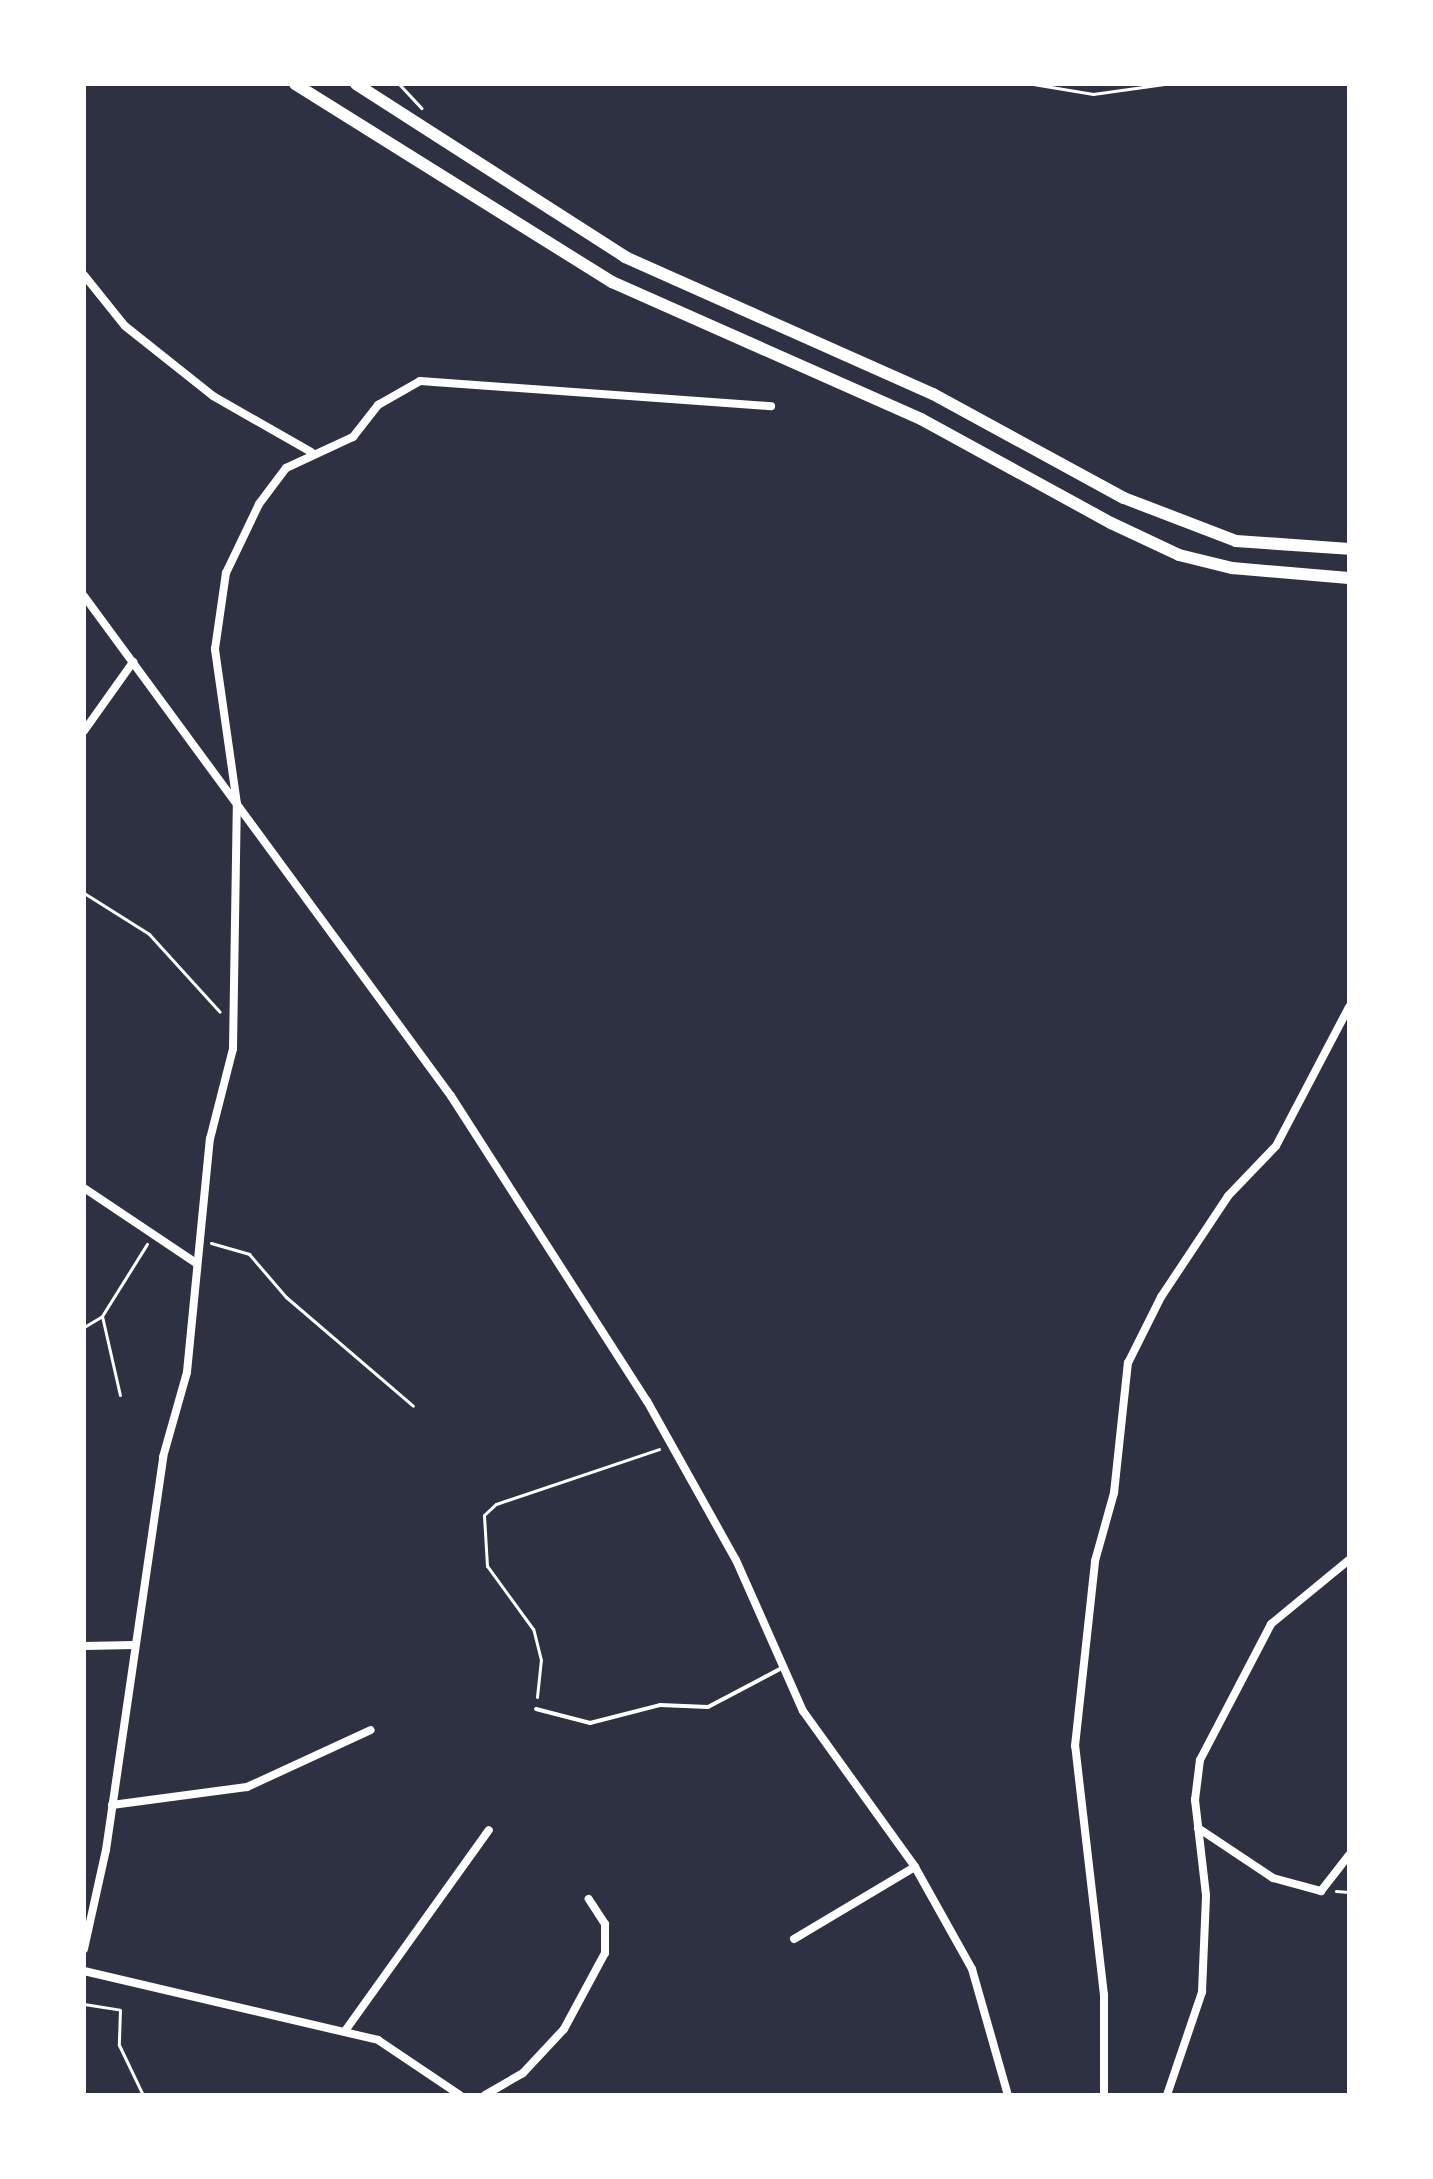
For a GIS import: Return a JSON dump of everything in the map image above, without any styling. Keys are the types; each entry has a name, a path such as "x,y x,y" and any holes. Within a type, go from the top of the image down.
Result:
{"main road":[{"path":"295,84 612,282 921,419 1111,523 1232,568 1349,578"},
{"path":"356,84 625,257 933,394 1124,498 1236,541 1349,549"}],"street":[{"path":"84,275 125,326 213,396 311,452"},
{"path":"84,1949 112,1805 163,1457 187,1372 198,1244 233,1032 237,804 215,649 226,573 259,504 286,468 311,452 353,437 378,405 420,381 771,406"},
{"path":"84,596 459,1109 671,1445 784,1667 803,1711 915,1867 972,1969 1008,2095"},
{"path":"84,731 133,662"},
{"path":"1104,2095 1104,1995 1075,1746 1128,1363 1161,1297 1228,1196 1276,1146 1349,1007"},
{"path":"84,1188 196,1263"},
{"path":"1167,2095 1202,1992 1206,1895 1198,1828 1200,1760 1271,1624 1349,1560"},
{"path":"84,1646 134,1645"},
{"path":"112,1805 247,1787 371,1730"},
{"path":"1198,1828 1273,1878 1321,1891 1349,1855"},
{"path":"345,2031 489,1830"},
{"path":"794,1939 915,1867"},
{"path":"485,2095 523,2073 564,2029 598,1966 605,1924 589,1899"},
{"path":"84,1971 345,2031 403,2052 460,2095"}],"lane":[{"path":"536,1709 590,1723 660,1705 708,1707 784,1667"}],"path":[{"path":"1033,84 1093,94 1164,84"},
{"path":"84,893 170,952 233,1032"},
{"path":"84,1327 102,1316 153,1234"},
{"path":"198,1244 249,1254 286,1297 413,1406"},
{"path":"102,1316 120,1395"},
{"path":"536,1709 541,1660 533,1629 487,1566 484,1515 496,1504 671,1445"},
{"path":"84,2004 120,2010 119,2045 143,2095"}]}
